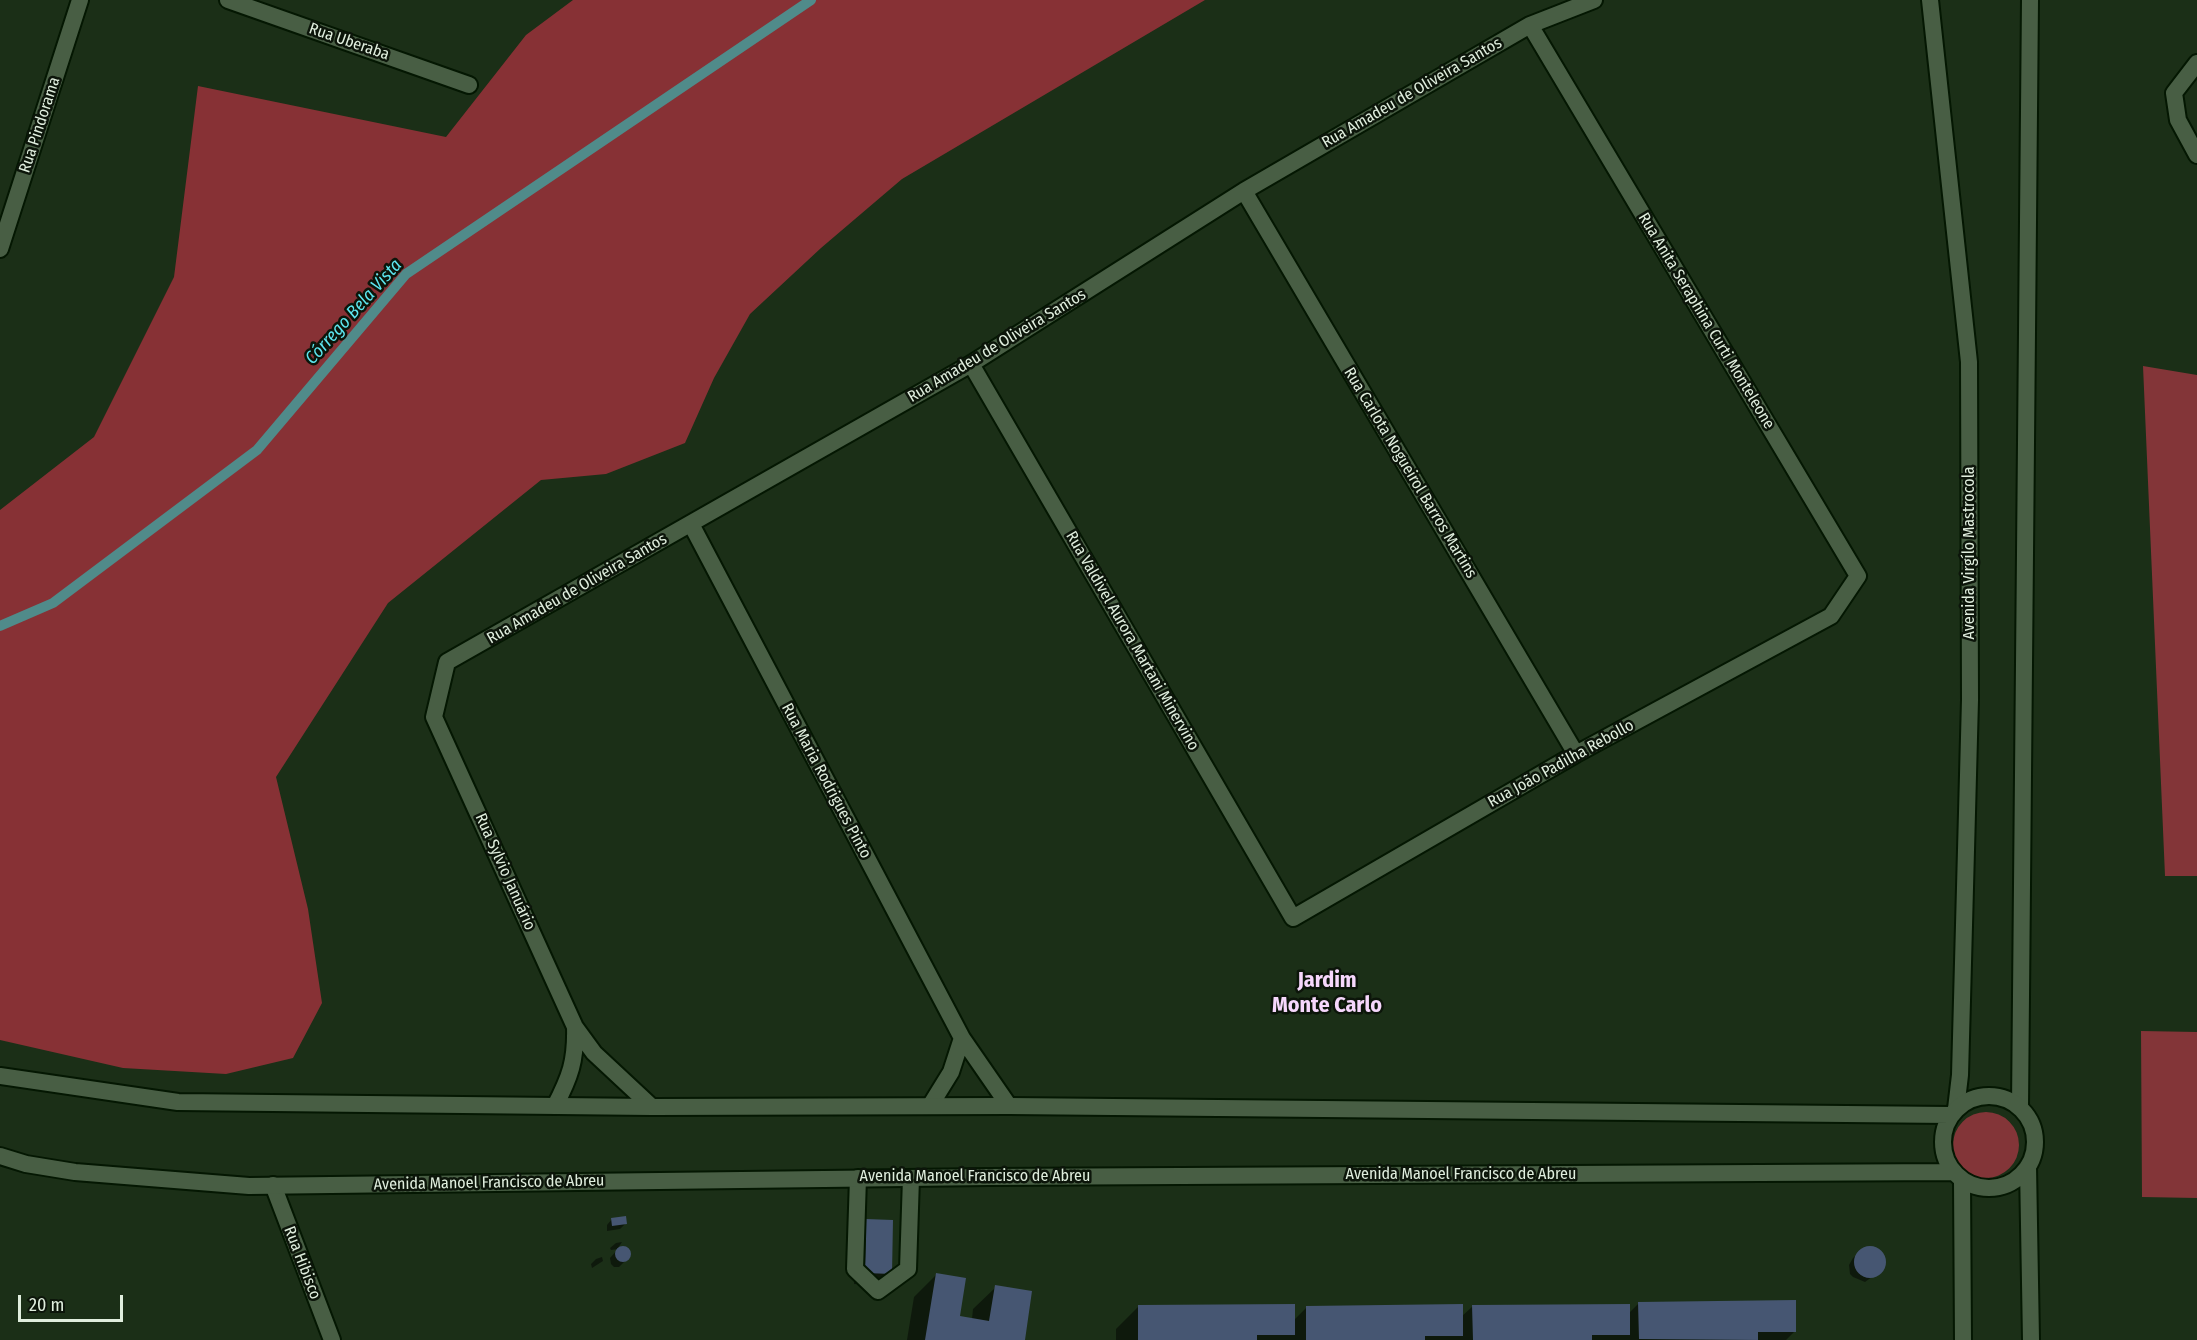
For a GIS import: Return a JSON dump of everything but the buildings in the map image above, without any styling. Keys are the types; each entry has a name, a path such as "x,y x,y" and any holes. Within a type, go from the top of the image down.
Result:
{"street":[{"name":"Rua Pindorama","path":"0,249 80,0"},
{"name":"Rua Uberaba","path":"228,0 469,85"},
{"name":"Rua Amadeu de Oliveira Santos","path":"434,717 447,662 971,364 1244,191 1530,25 1594,0"},
{"name":"Avenida Virgílo Mastrocola","path":"1930,0 1970,362 1970,700 1959,1075 1953,1112"},
{"path":"2020,1107 2030,0"},
{"name":"Rua Anita Seraphina Curti Monteleone","path":"1530,25 1857,576 1831,616"},
{"path":"2197,63 2174,93 2178,120 2197,155"},
{"name":"Rua Carlota Nogueirol Barros Martins","path":"1244,191 1576,754"},
{"name":"Rua Valdivel Aurora Martani Minervino","path":"971,364 1293,918"},
{"name":"Rua Maria Rodrigues Pinto","path":"691,524 962,1038 1009,1106"},
{"name":"Rua João Padilha Rebollo","path":"1293,918 1576,754 1831,616"},
{"name":"Rua Sylvio Januário","path":"434,717 575,1027 594,1053 652,1107"},
{"name":"Rua Sylvio Januário","path":"555,1106 571,1071 576,1053 575,1027"},
{"path":"930,1107 951,1072 962,1038"},
{"path":"0,1076 178,1102 652,1107 1009,1106 1953,1112"},
{"path":"1988,1096 2005,1098 2020,1107 2031,1123 2035,1142 2034,1155 2028,1166 2015,1180 1998,1187 1980,1188 1958,1176 1945,1160 1942,1144 1944,1129 1953,1112 1971,1099 1988,1096"},
{"name":"Avenida Manoel Francisco de Abreu","path":"0,1156 26,1164 75,1172 249,1186 858,1178 1958,1176"},
{"path":"2028,1166 2031,1340"},
{"path":"1958,1176 1963,1340"},
{"path":"858,1178 855,1269 878,1291 908,1269 911,1178"},
{"name":"Rua Hibisco","path":"273,1185 332,1340"}],"shaded area":[{"path":"573,0 1205,0 902,179 821,248 750,314 714,378 685,443 606,474 541,480 388,603 276,777 308,909 322,1003 293,1058 226,1074 123,1068 0,1040 0,510 94,437 174,277 198,86 446,137 526,35"},
{"path":"2143,366 2197,375 2197,876 2165,876"},
{"path":"2141,1031 2197,1032 2197,1198 2142,1197"},
{"path":"1986,1112 1998,1115 2009,1122 2016,1133 2019,1145 2016,1157 2009,1168 1998,1175 1986,1178 1974,1175 1963,1168 1956,1157 1953,1145 1956,1133 1963,1122 1974,1115"}],"waterway":[{"name":"Córrego Bela Vista","path":"0,626 53,603 257,450 406,274 811,0"}],"district":[{"name":"Jardim Monte Carlo","path":"1327,994"}]}
